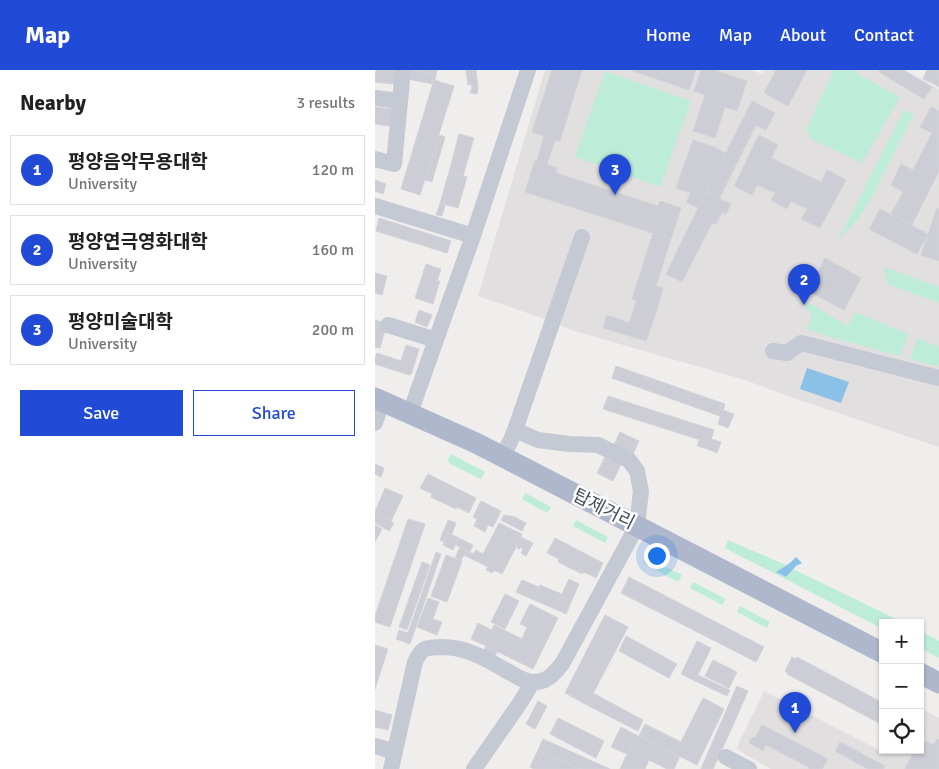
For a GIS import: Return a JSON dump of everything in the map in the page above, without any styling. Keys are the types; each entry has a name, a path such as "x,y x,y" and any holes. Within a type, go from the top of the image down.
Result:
{"main road":[{"name":"탑제거리","path":"379,400 502,456 879,652"},
{"path":"924,675 939,683"}],"street":[{"path":"375,159 394,164 403,70"},
{"path":"410,413 473,236 528,70"},
{"path":"375,98 400,101"},
{"path":"375,206 473,236"},
{"path":"502,456 511,442 582,238"},
{"path":"388,325 436,340"},
{"path":"773,351 787,353 801,344 939,378"},
{"path":"375,423 379,400"},
{"path":"391,769 415,662 420,652 426,648 449,647 466,650 521,679 532,683 542,682 552,676 562,664 637,526 641,491 637,471 629,460 598,445 538,440 515,430"},
{"path":"474,769 532,683"},
{"path":"375,746 395,752"},
{"path":"726,757 749,769"}],"shaded area":[{"path":"545,70 750,70 762,74 764,70 905,70 939,89 939,447 745,380 571,330 478,296"},
{"path":"764,691 879,750 879,754 924,754 924,710 939,718 939,769 771,769 736,749"}],"green space":[{"path":"834,70 851,70 900,97 862,163 811,139 806,130"},
{"path":"605,71 691,101 660,187 575,157"},
{"path":"904,110 914,114 869,202 857,220 838,240"},
{"path":"884,267 939,287 939,303 887,284"},
{"path":"804,301 848,326 855,312 908,334 900,356 807,329 812,315 806,308"},
{"path":"917,338 939,347 939,367 910,359"},
{"path":"451,454 485,472 481,479 447,462"},
{"path":"525,493 551,507 547,513 522,499"},
{"path":"576,520 608,537 605,543 573,526"},
{"path":"728,540 786,565 777,572 786,577 793,569 896,619 879,619 879,627 725,548"},
{"path":"646,557 682,575 678,582 643,563"},
{"path":"693,582 726,599 722,605 690,588"},
{"path":"740,606 770,622 767,628 737,612"},
{"path":"924,633 939,641 939,658 924,650"}],"water":[{"path":"807,368 849,382 841,403 800,389"},
{"path":"796,557 802,563 796,566 786,577 776,572 790,563"}],"building":[{"path":"376,70 396,70 394,84 375,82"},
{"path":"410,70 436,75 435,80 433,79 432,84 408,79"},
{"path":"416,70 437,70 436,75"},
{"path":"466,70 476,70 477,94 470,93 472,89 471,84 468,85"},
{"path":"552,70 582,70 560,141 555,140 547,164 557,168 556,173 658,206 660,201 681,208 671,239 525,192 544,136 532,132"},
{"path":"633,70 696,70 689,90"},
{"path":"701,70 714,70 747,81 737,111 725,107 715,138 693,131 705,95 694,91"},
{"path":"776,70 807,70 788,106 764,93"},
{"path":"880,70 903,70 932,87 924,99 879,72"},
{"path":"927,70 938,70 932,83 923,79"},
{"path":"939,70 939,87 932,83"},
{"path":"434,80 454,86 420,195 401,189"},
{"path":"752,101 775,113 766,130 743,119"},
{"path":"375,107 392,109 390,126 375,124"},
{"path":"931,107 939,111 939,171 912,225 891,214 903,192 891,185 901,164 913,170 932,133 920,127"},
{"path":"743,119 756,125 719,199 706,192"},
{"path":"459,134 474,138 463,176 449,172"},
{"path":"439,135 445,137 432,182 425,180"},
{"path":"759,135 778,145 771,158 821,182 827,170 846,180 820,228 801,219 807,209 791,201 787,209 771,200 775,193 757,185 752,195 734,186"},
{"path":"693,140 726,153 698,208 686,202 691,193 676,188"},
{"path":"449,172 467,177 458,208 440,203"},
{"path":"375,180 386,184 383,194 375,191"},
{"path":"706,192 731,204 726,214 722,212 716,224 712,223 682,282 666,274"},
{"path":"440,203 445,205 442,216 436,215"},
{"path":"937,208 939,209 939,261 921,255"},
{"path":"880,209 928,234 917,254 869,229"},
{"path":"379,218 451,241 447,253 376,231"},
{"path":"653,233 671,239 656,286 663,288 655,316 634,309 636,300 632,299"},
{"path":"825,258 861,278 844,310 808,291"},
{"path":"426,264 441,269 437,281 440,281 433,304 415,298"},
{"path":"375,273 387,276 382,295 375,293"},
{"path":"634,309 655,316 646,341 603,328 607,315 629,323"},
{"path":"419,310 432,315 427,327 415,322"},
{"path":"375,320 381,322 386,327 380,348 375,347"},
{"path":"406,345 419,349 410,375 375,364 377,353 401,361"},
{"path":"616,366 722,403 717,415 612,378"},
{"path":"608,396 714,430 710,443 603,409"},
{"path":"722,403 725,404 721,417 717,415"},
{"path":"723,410 734,414 728,428 718,424"},
{"path":"620,432 639,441 632,456 613,447"},
{"path":"711,439 721,442 717,453 708,449"},
{"path":"699,440 710,443 708,449 697,446"},
{"path":"605,457 621,464 613,481 597,473"},
{"path":"375,464 384,468 381,477 375,474"},
{"path":"428,474 476,498 469,513 431,497 432,494 420,488"},
{"path":"385,488 403,496 391,521 375,512"},
{"path":"481,501 501,511 493,527 488,525 485,532 474,526 477,519 473,517"},
{"path":"375,512 394,523 389,531 375,523"},
{"path":"504,515 515,517 526,523 522,531 501,520"},
{"path":"408,519 425,524 390,627 375,622 375,616"},
{"path":"448,520 456,523 452,534 449,533 444,542 440,540"},
{"path":"499,523 507,527 502,537 494,533"},
{"path":"375,525 382,529 375,542"},
{"path":"507,527 522,534 517,545 502,537"},
{"path":"449,533 459,538 453,550 443,545"},
{"path":"494,533 517,545 502,574 494,570 492,573 486,570 488,567 464,555 461,560 455,558 460,547 473,554 476,550 483,554"},
{"path":"521,537 533,543 526,556 521,553 523,548 517,548"},
{"path":"459,538 473,545 470,552 456,545"},
{"path":"555,538 603,563 596,578 584,572 582,574 558,562 559,559 547,553"},
{"path":"436,552 441,554 410,644 396,639 399,630 408,633"},
{"path":"446,555 462,561 447,602 431,596"},
{"path":"422,562 430,565 407,630 399,627"},
{"path":"629,577 764,647 756,662 621,593"},
{"path":"569,579 579,584 566,614 555,609"},
{"path":"522,580 539,587 534,600 516,592"},
{"path":"540,585 562,594 555,609 534,600"},
{"path":"505,594 519,601 505,629 491,622"},
{"path":"428,598 439,602 433,619 442,622 437,635 417,627"},
{"path":"530,604 558,618 533,669 484,645 494,625 522,639 527,627 520,624"},
{"path":"605,615 628,627 587,705 565,693"},
{"path":"478,623 492,630 484,645 471,639"},
{"path":"626,636 677,664 669,678 619,651"},
{"path":"697,641 711,648 695,681 681,674"},
{"path":"375,645 388,649 375,689"},
{"path":"486,646 497,652 495,656 483,651"},
{"path":"792,657 796,659 797,657 879,701 879,723 787,674 785,671"},
{"path":"713,660 737,672 729,688 705,676"},
{"path":"698,675 730,690 727,696 695,681"},
{"path":"737,686 748,691 730,732 719,727"},
{"path":"593,693 643,720 638,731 587,705"},
{"path":"703,698 724,709 697,765 675,754"},
{"path":"538,701 547,706 535,729 526,724"},
{"path":"375,710 392,715 388,730 375,727"},
{"path":"558,718 604,741 596,758 550,734"},
{"path":"645,724 681,742 675,754 639,736"},
{"path":"762,725 828,759 822,769 809,769 809,767 766,745 763,751 749,743 752,737 755,738"},
{"path":"621,727 636,735 627,754 611,747"},
{"path":"719,727 730,732 713,769 701,769"},
{"path":"636,735 680,756 674,769 667,769 629,750"},
{"path":"543,739 610,769 580,769 538,750"},
{"path":"937,739 939,740 939,769 905,769 913,754 924,754 926,741 934,745"},
{"path":"840,742 885,766 883,769 868,769 835,751"},
{"path":"538,750 580,769 534,769 530,767"},
{"path":"629,750 649,760 645,769 620,769"}],"place":[{"name":"평양미술대학","path":"615,195"},
{"name":"평양연극영화대학","path":"804,305"},
{"name":"평양음악무용대학","path":"795,733"}]}
